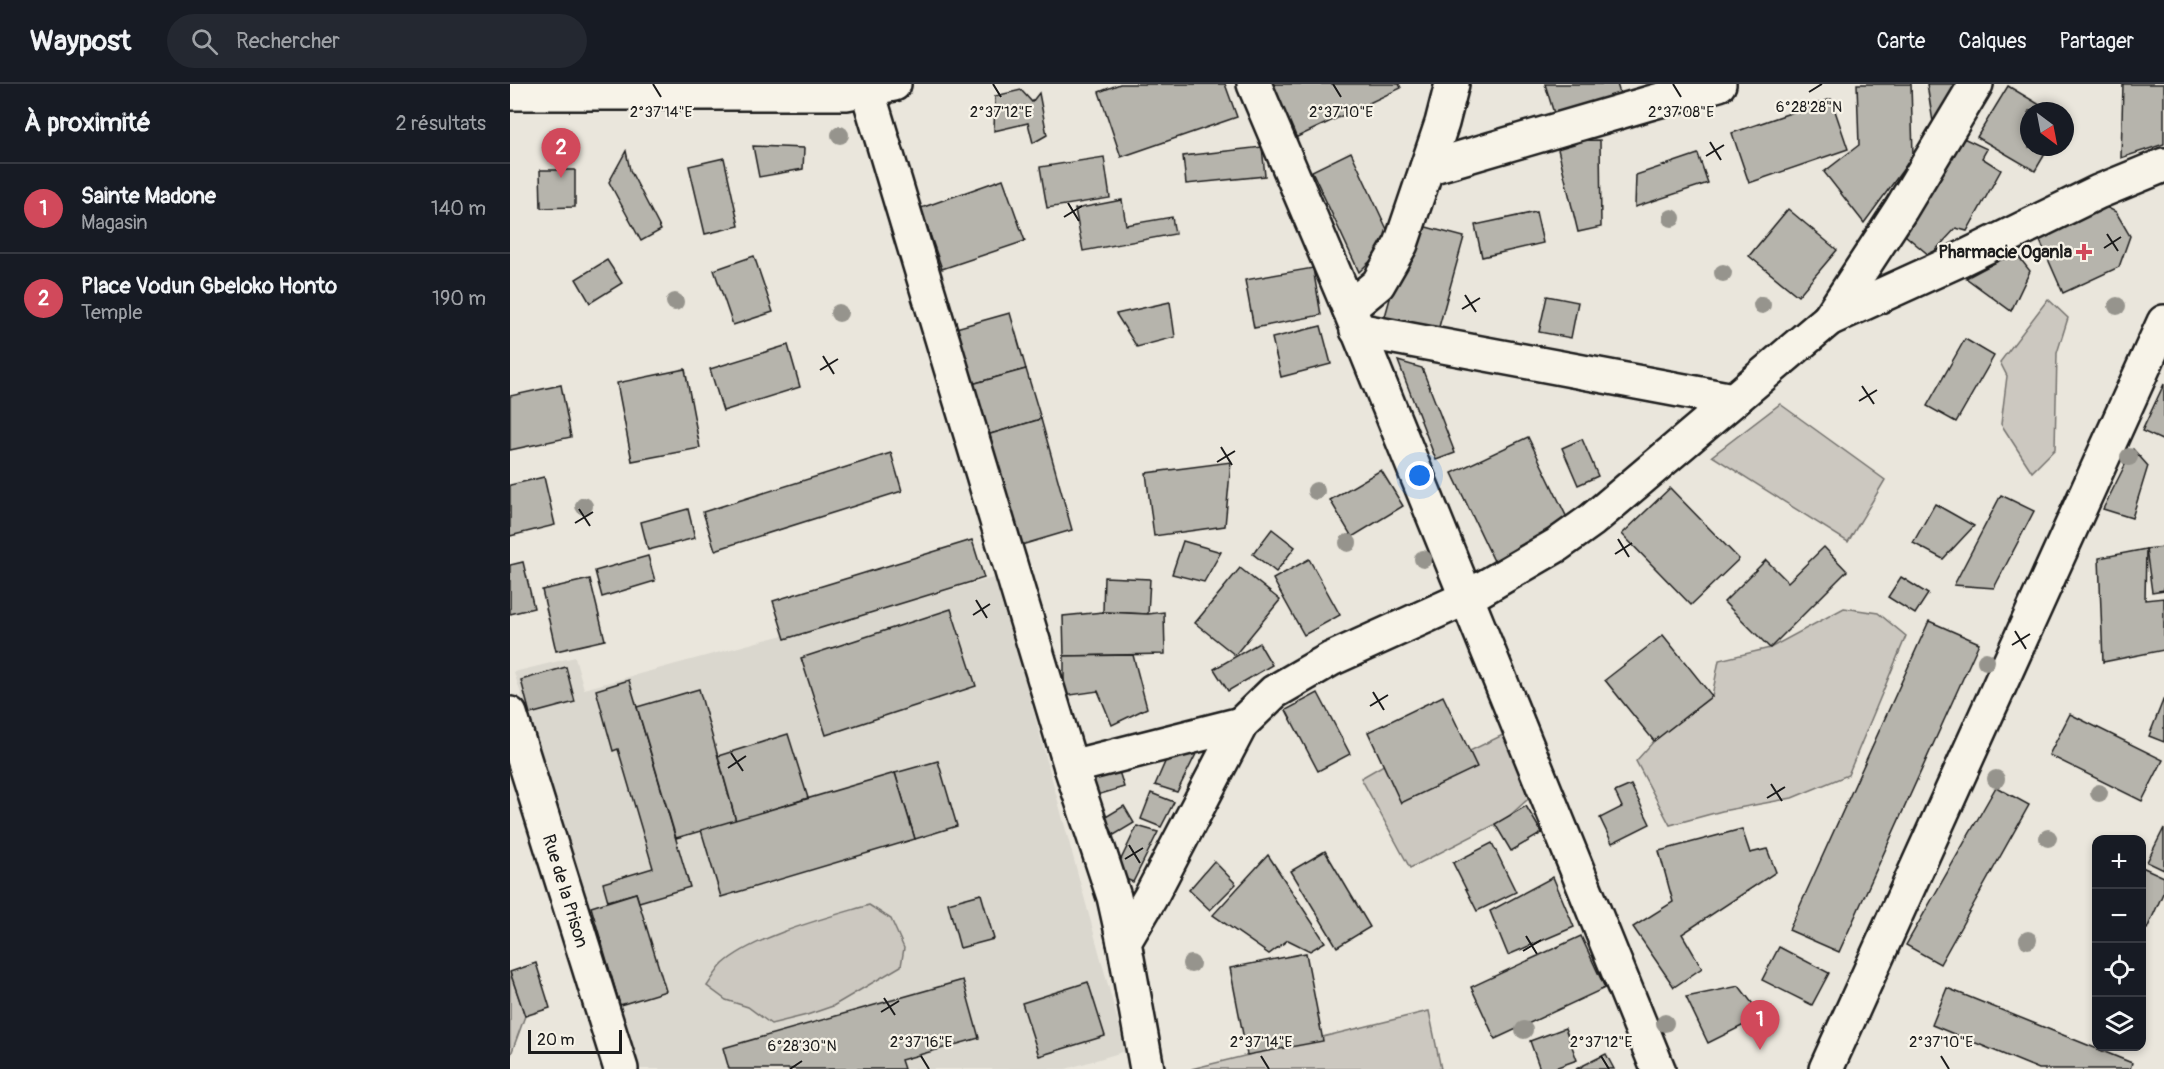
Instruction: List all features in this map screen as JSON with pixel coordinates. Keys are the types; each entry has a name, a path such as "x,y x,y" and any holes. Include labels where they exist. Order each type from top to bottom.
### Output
{"street":[{"path":"1254,84 1353,319 1658,1069"},
{"path":"1353,319 1378,284 1401,244 1442,123 1452,84"},
{"path":"1427,168 1719,84"},
{"path":"1829,319 1901,209 1976,84"},
{"path":"510,93 846,93 881,87 1071,766 1114,897 1124,942 1141,1067"},
{"path":"1124,942 1150,898 1240,724 1274,692 1331,659 1466,598 1557,545 1592,520 1829,319 1961,259 2098,192 2164,165"},
{"path":"1353,319 1733,400"},
{"path":"1827,1069 2164,322"},
{"name":"Rue de la Prison","path":"510,714 621,1069"},
{"path":"1071,766 1240,724"}],"shaded area":[{"path":"2048,299 2068,318 2057,353 2055,449 2032,472 2001,424 2007,376 2000,362"},
{"path":"1780,404 1885,480 1848,542 1712,456"},
{"path":"997,577 1126,1051 1066,1069 640,1069 514,672 575,657 584,689"},
{"path":"1844,608 1878,613 1906,636 1848,775 1792,798 1722,811 1670,825 1636,761 1654,741 1712,696 1719,660 1770,648"},
{"path":"1511,731 1537,791 1506,819 1410,868 1361,778 1387,763 1443,764"},
{"path":"869,905 891,919 904,948 901,966 833,1006 771,1024 748,1007 726,1000 707,986 723,964 753,945 793,928"},
{"path":"510,972 525,1016 510,1057"},
{"path":"1429,1011 1441,1069 1191,1069"}],"building":[{"path":"1120,84 1225,84 1237,117 1121,157 1099,92"},
{"path":"1267,84 1399,84 1401,88 1293,139"},
{"path":"1545,84 1617,84 1622,100 1556,120"},
{"path":"1857,84 1911,84 1913,156 1864,223 1824,172 1859,145"},
{"path":"1927,84 1957,84 1933,122"},
{"path":"2123,84 2164,84 2164,144 2121,158"},
{"path":"2008,86 2035,102 2020,102 2020,156 2044,156 2035,171 1977,137"},
{"path":"1021,90 1032,102 1039,93 1047,135 1033,143 1028,123 994,131 995,96"},
{"path":"1831,99 1848,149 1749,183 1732,133"},
{"path":"1959,136 1987,149 1982,158 2001,170 1967,231 1956,228 1930,256 1905,235"},
{"path":"1600,140 1601,227 1578,232 1556,141"},
{"path":"753,146 804,148 803,169 759,177"},
{"path":"1262,147 1265,176 1186,184 1183,156"},
{"path":"626,151 630,170 661,230 641,241 609,182"},
{"path":"1351,152 1392,240 1359,272 1312,171"},
{"path":"1698,154 1708,183 1635,207 1636,175"},
{"path":"1104,157 1110,198 1047,208 1040,167"},
{"path":"724,158 739,226 705,234 689,166"},
{"path":"540,170 575,170 575,207 541,208"},
{"path":"1003,179 1025,241 942,269 921,208"},
{"path":"1122,200 1126,225 1172,217 1175,234 1083,251 1075,209"},
{"name":"Pharmacie Oganla","path":"2098,203 2116,212 2130,236 2119,267 2063,293 2037,234"},
{"path":"1788,209 1837,250 1798,296 1749,256"},
{"path":"1536,212 1543,243 1482,257 1475,225"},
{"path":"1411,223 1464,237 1437,334 1384,320"},
{"path":"2015,252 2030,271 2011,311 1966,278"},
{"path":"754,256 773,312 733,325 714,270"},
{"path":"607,260 622,283 590,303 576,279"},
{"path":"1313,268 1321,315 1254,328 1245,280"},
{"path":"1547,296 1578,302 1571,338 1539,332"},
{"path":"1170,302 1175,337 1137,347 1116,314"},
{"path":"1010,313 1026,369 972,384 956,328"},
{"path":"1321,326 1331,364 1281,377 1272,338"},
{"path":"1965,339 1994,356 1956,422 1927,406"},
{"path":"788,345 800,387 723,411 710,369"},
{"path":"1398,361 1422,368 1455,453 1436,460"},
{"path":"685,369 700,448 632,461 617,383"},
{"path":"1026,369 1041,419 987,435 972,384"},
{"path":"2164,384 2164,441 2142,431"},
{"path":"561,385 571,437 510,450 510,396"},
{"path":"1041,419 1072,530 1018,546 987,435"},
{"path":"1528,437 1570,524 1494,561 1452,473"},
{"path":"1582,439 1598,476 1578,485 1562,448"},
{"path":"2133,449 2148,466 2132,518 2103,509"},
{"path":"891,453 902,491 715,550 703,512"},
{"path":"1231,462 1225,526 1154,536 1146,473"},
{"path":"1381,470 1403,506 1352,537 1330,500"},
{"path":"544,477 555,525 510,536 510,485"},
{"path":"1670,488 1739,559 1691,605 1622,534"},
{"path":"2001,495 2034,511 1994,588 1954,585"},
{"path":"1935,504 1974,526 1943,559 1913,543"},
{"path":"688,509 695,538 648,550 641,522"},
{"path":"1272,529 1295,547 1276,572 1253,554"},
{"path":"972,540 984,578 785,639 773,601"},
{"path":"1183,541 1221,552 1204,582 1172,574"},
{"path":"1824,547 1847,571 1770,648 1724,602 1766,560 1788,582"},
{"path":"2164,547 2164,590 2152,592 2146,549"},
{"path":"2146,549 2145,600 2164,598 2164,650 2103,662 2099,558"},
{"path":"648,556 655,581 602,597 595,571"},
{"path":"1309,559 1340,615 1304,635 1273,579"},
{"path":"523,562 534,608 510,614 510,565"},
{"path":"1240,568 1280,600 1235,655 1195,623"},
{"path":"1104,577 1150,579 1148,614 1103,612"},
{"path":"1901,577 1928,594 1915,614 1888,597"},
{"path":"590,579 605,640 556,651 542,590"},
{"path":"951,609 976,686 826,735 801,658"},
{"path":"1103,612 1148,614 1164,612 1165,654 1064,656 1063,616"},
{"path":"1929,621 1979,643 1839,952 1789,930"},
{"path":"1663,635 1712,696 1654,741 1605,680"},
{"path":"1259,643 1272,665 1228,691 1214,669"},
{"path":"1133,655 1147,708 1112,725 1098,691 1064,696 1064,656"},
{"path":"566,667 575,702 530,714 521,680"},
{"path":"629,680 690,887 639,902 636,893 608,901 603,883 653,868 618,749 613,751 596,690"},
{"path":"699,689 736,821 676,838 637,707"},
{"path":"1318,693 1350,754 1318,771 1286,710"},
{"path":"1443,696 1477,767 1401,803 1368,732"},
{"path":"2164,698 2164,742 2149,736"},
{"path":"2070,714 2163,760 2142,801 2049,755"},
{"path":"788,734 808,798 736,821 718,756"},
{"path":"1192,744 1197,752 1177,792 1155,785 1169,753"},
{"path":"938,761 957,826 915,839 895,773"},
{"path":"1117,765 1124,787 1087,798 1080,776"},
{"path":"895,773 915,839 721,897 701,830"},
{"path":"1631,785 1650,824 1612,843 1600,818 1622,807 1615,792"},
{"path":"1996,787 2029,805 1940,964 1906,945"},
{"path":"1151,793 1174,802 1161,827 1141,819"},
{"path":"1124,806 1134,823 1114,835 1104,818"},
{"path":"1526,806 1542,833 1511,851 1495,824"},
{"path":"1137,826 1158,832 1133,882 1114,874"},
{"path":"2164,828 2164,870 2147,862"},
{"path":"1742,829 1750,853 1767,849 1776,872 1682,934 1702,968 1674,987 1633,927 1673,902 1659,851"},
{"path":"1492,843 1516,892 1477,911 1453,863"},
{"path":"1325,851 1370,927 1337,947 1291,871"},
{"path":"1268,855 1325,942 1310,951 1288,940 1269,954 1213,915"},
{"path":"1214,861 1236,884 1210,910 1189,890"},
{"path":"2146,869 2164,877 2164,891 2147,929"},
{"path":"1553,877 1574,927 1508,955 1490,911"},
{"path":"636,893 666,991 620,1005 591,907"},
{"path":"981,894 994,939 960,948 948,903"},
{"path":"1581,936 1605,988 1495,1039 1471,987"},
{"path":"1779,947 1829,973 1812,1005 1762,980"},
{"path":"1306,953 1323,1041 1247,1055 1230,968"},
{"path":"536,963 550,1008 525,1016 510,972"},
{"path":"963,980 979,1038 901,1060 904,1069 729,1069 723,1048"},
{"path":"1088,982 1105,1036 1039,1056 1022,1003"},
{"path":"1739,986 1762,1016 1708,1043 1686,997"},
{"path":"1947,988 2092,1047 2092,1051 2102,1051 2132,1063 2130,1069 2039,1069 1932,1025"},
{"path":"1565,1028 1577,1060 1552,1069 1540,1069 1530,1041"},
{"path":"1606,1054 1614,1069 1576,1069"}],"place":[{"name":"Place Vodun Gbeloko Honto","path":"561,178"},
{"name":"Pharmacie Oganla","path":"2084,252"},
{"name":"Sainte Madone","path":"1760,1050"}]}
